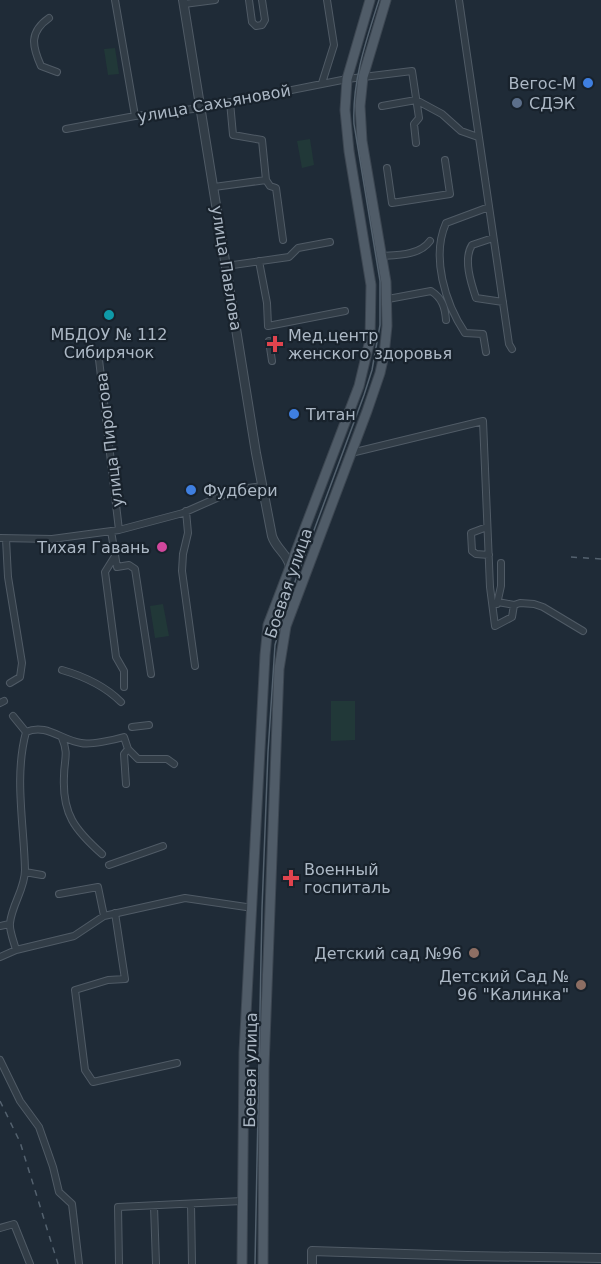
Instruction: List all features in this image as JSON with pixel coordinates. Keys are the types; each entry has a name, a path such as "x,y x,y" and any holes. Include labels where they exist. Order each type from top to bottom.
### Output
{"main road":[{"name":"Боевая улица","path":"242,1264 244,1052 268,625 359,386 370,340 371,285 349,151 345,110 347,79 370,0"},
{"name":"Боевая улица","path":"263,1264 264,1068 278,693 282,646 286,626 380,373 387,326 388,298 362,141 360,106 363,77 386,0"},
{"path":"253,908 269,909"}],"street":[{"path":"116,0 135,116"},
{"path":"183,2 214,0"},
{"path":"249,0 252,22 256,26 262,25 265,20 262,0"},
{"path":"322,83 334,45 327,0"},
{"path":"459,0 477,137 509,344 512,348"},
{"name":"улица Павлова","path":"183,2 262,486 272,536 278,548 288,558 290,567"},
{"path":"49,18 38,26 33,37 36,56 41,66 57,72"},
{"name":"улица Сахьяновой","path":"66,129 135,116 201,108 322,83 412,71 416,100"},
{"path":"382,106 416,100 442,114 461,131 477,137"},
{"path":"416,100 419,118 414,124 416,143"},
{"path":"230,102 233,135 261,140 266,180 270,186 276,188 283,240"},
{"path":"387,168 392,203 450,194 445,160"},
{"path":"213,187 266,180"},
{"path":"486,352 483,334 465,333 458,322 441,275 440,252 442,231 446,223 489,207"},
{"path":"493,238 472,245 467,252 471,284 476,298 503,302"},
{"path":"382,256 404,254 425,248 430,241"},
{"path":"226,267 289,257 298,248 330,242"},
{"path":"259,261 267,303 268,326 345,311"},
{"path":"388,298 430,291 445,308 446,320"},
{"path":"269,341 272,362"},
{"name":"улица Пирогова","path":"98,351 119,530"},
{"path":"350,453 483,421 487,527 495,626 512,617 514,605"},
{"path":"10,683 20,677 22,663 3,538 52,539 119,530 186,511 236,490 262,486"},
{"path":"186,511 188,532 182,571 195,666"},
{"path":"487,527 471,533 472,551 476,554 489,555"},
{"path":"111,531 117,567 129,565 135,569 151,674"},
{"path":"272,536 280,548 285,550 291,551 298,545"},
{"path":"115,556 105,572 116,657 124,671 124,687"},
{"path":"493,609 498,602 501,586 501,563"},
{"path":"498,602 514,605 534,604 543,607 583,631"},
{"path":"62,670 94,683 121,702"},
{"path":"13,716 26,732"},
{"path":"132,727 149,725"},
{"path":"16,950 9,924 22,890 25,872 20,800 21,751 26,732 32,729 47,729 62,738 81,744 124,737 128,749 138,759 167,759 174,764"},
{"path":"62,738 68,750 63,776 68,817 81,836 102,854"},
{"path":"126,784 124,754 128,749"},
{"path":"109,865 163,846"},
{"path":"25,872 42,875"},
{"path":"58,894 98,888 104,916"},
{"path":"0,957 16,950 74,936 104,916 184,898 253,908"},
{"path":"116,913 125,978 108,980 75,990 85,1070 93,1082 177,1063"},
{"path":"0,926 9,924"},
{"path":"0,1060 20,1101 39,1128 59,1192 72,1204 79,1264"},
{"path":"119,1264 118,1207 242,1201"},
{"path":"191,1204 192,1264"},
{"path":"154,1206 156,1264"},
{"path":"0,1228 15,1224 30,1264"},
{"path":"312,1264 312,1251 601,1258"}],"green space":[{"path":"115,48 119,74 108,75 104,49"},
{"path":"310,139 314,165 302,168 297,141"},
{"path":"163,604 169,636 155,638 150,606"},
{"path":"331,701 355,701 355,740 331,741"}],"tram line":[{"path":"255,1264 262,909 275,645 286,606 364,395 372,370 380,325 380,281 354,124 358,77 379,0"}],"railway":[{"path":"571,557 601,559"},
{"path":"0,1101 20,1142 58,1264"}],"place":[{"name":"Вегос-М","path":"588,83"},
{"name":"СДЭК","path":"517,103"},
{"name":"МБДОУ № 112 Сибирячок","path":"109,315"},
{"name":"Мед.центр женского здоровья","path":"275,344"},
{"name":"Титан","path":"294,414"},
{"name":"Фудбери","path":"191,490"},
{"name":"Тихая Гавань","path":"162,547"},
{"name":"Военный госпиталь","path":"291,878"},
{"name":"Детский сад №96","path":"474,953"},
{"name":"Детский Сад № 96 \"Калинка\"","path":"581,985"}]}
